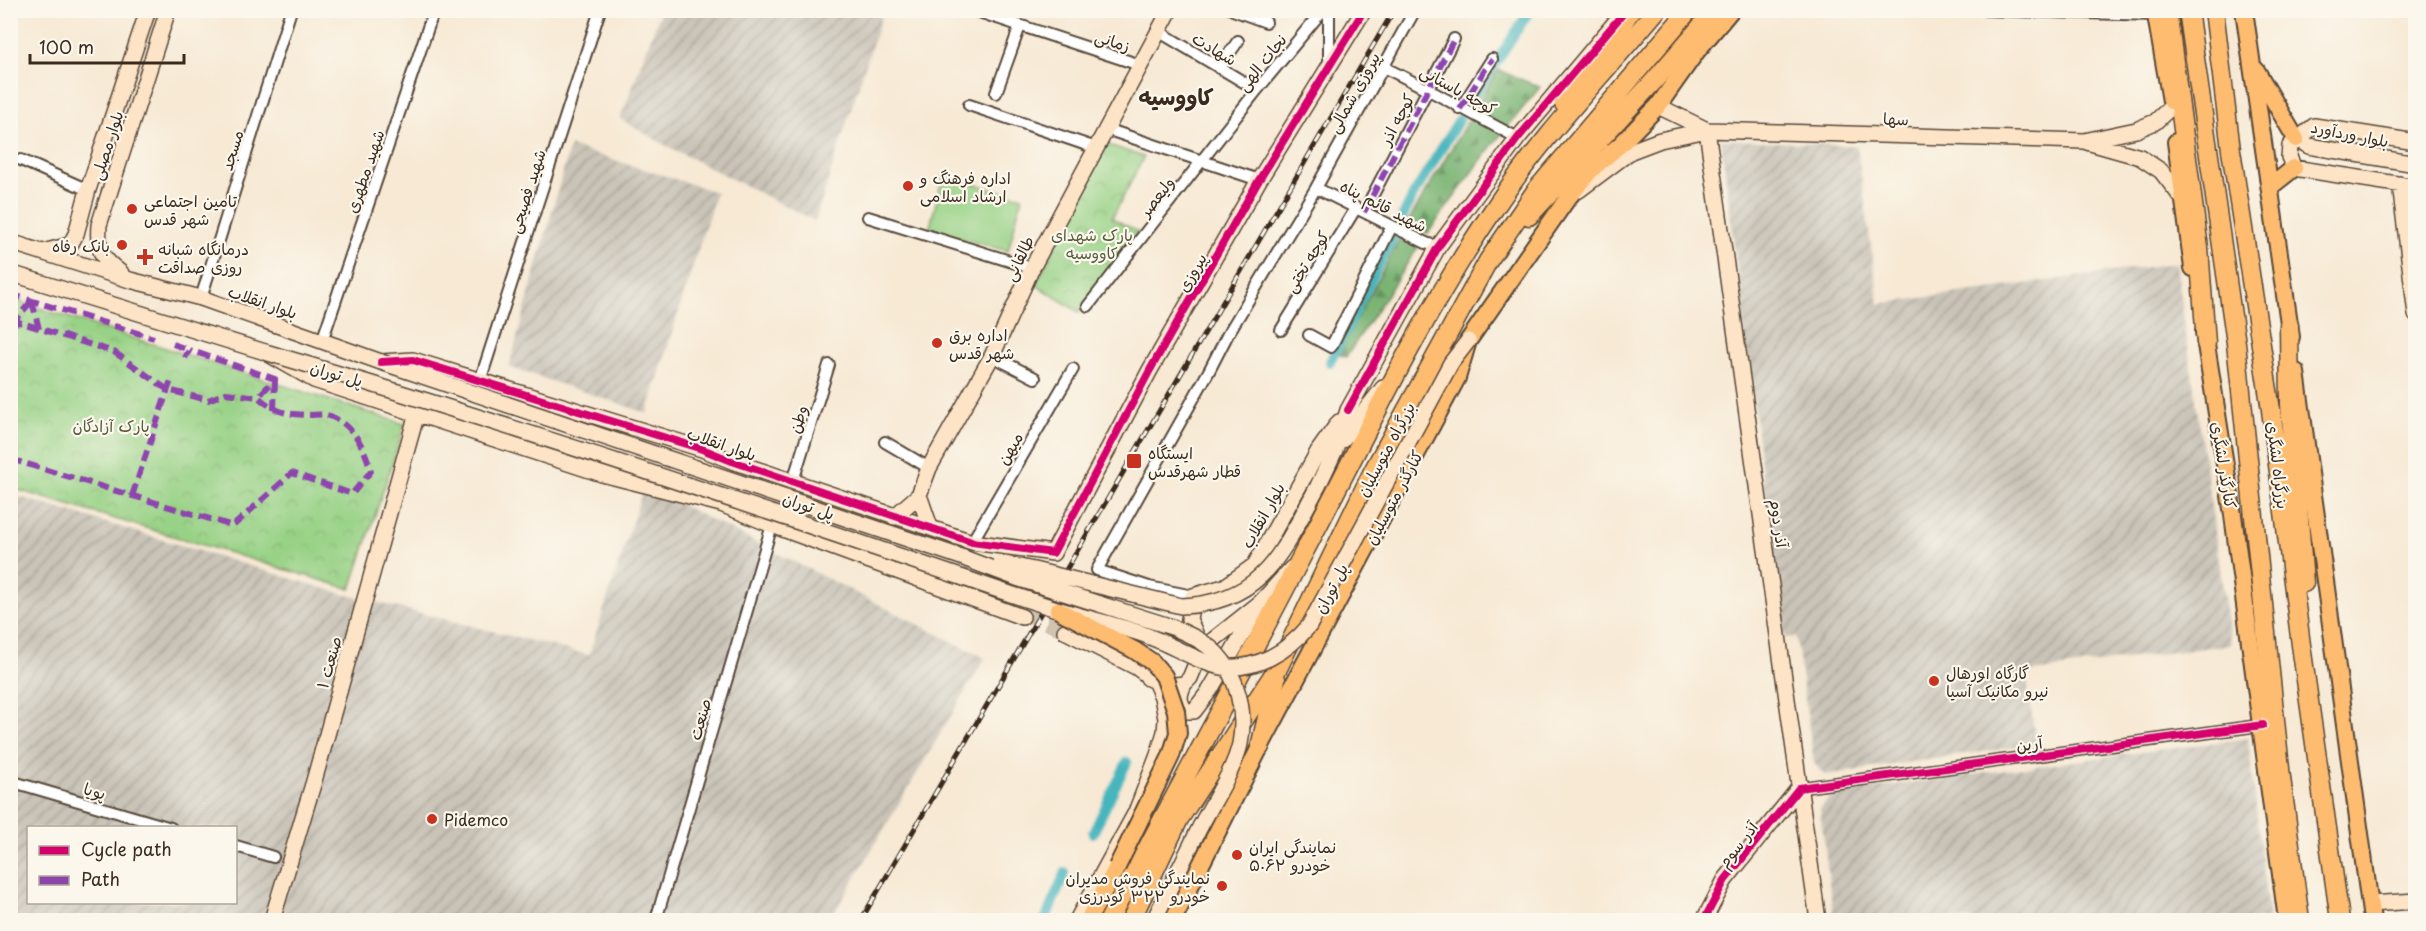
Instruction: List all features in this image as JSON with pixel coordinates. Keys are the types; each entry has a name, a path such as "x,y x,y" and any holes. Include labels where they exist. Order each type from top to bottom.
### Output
{"highway":[{"path":"1554,130 1566,97 1605,50 1631,10"},
{"name":"بزرگراه متوسلیان","path":"1109,921 1302,557 1399,367 1449,277 1496,206 1554,130 1657,10"},
{"name":"بزرگراه متوسلیان","path":"1131,921 1179,819 1279,666 1373,471 1488,261 1536,189 1689,10"},
{"path":"1488,261 1653,82 1715,10"},
{"name":"بزرگراه لشگری","path":"2188,10 2236,343 2281,778 2300,921"},
{"name":"بزرگراه لشگری","path":"2214,10 2231,150 2271,410 2340,921"},
{"path":"2160,12 2199,248 2206,344"},
{"path":"2289,325 2290,405 2305,603 2301,645"},
{"path":"1260,747 1279,666"}],"main road":[{"name":"بلوار مصلی","path":"43,252 70,245 76,234 88,190 148,10"},
{"name":"بلوار مصلی","path":"130,280 106,262 98,241 99,225 168,10"},
{"name":"طالقانی","path":"894,517 919,495 929,468 992,356 1032,268 1170,10"},
{"name":"پیروزی","path":"1053,552 1150,370 1259,180 1364,10"},
{"path":"961,557 1034,570 1181,606 1201,605 1249,587 1278,558 1318,486 1335,450 1348,410 1438,247 1518,138 1626,10"},
{"path":"1658,106 1696,52 1731,10"},
{"path":"2244,10 2371,912 2415,901"},
{"name":"کنارگذر لشگری","path":"2160,12 2182,198 2233,515 2287,921"},
{"path":"2250,60 2296,140 2290,146 2289,157 2294,168"},
{"path":"1592,169 1653,82"},
{"name":"سها","path":"1658,106 1707,130"},
{"name":"کنارگذر متوسلیان","path":"1173,921 1260,747 1456,378 1468,341 1567,200 1592,169 1621,144 1658,106"},
{"path":"2084,141 2136,130 2155,122 2172,106"},
{"name":"بلوار وردآورد","path":"2415,142 2314,126 2296,140 2309,146 2415,164"},
{"name":"سها","path":"1567,200 1631,151 1660,140 1707,130 2084,141"},
{"name":"آذر دوم","path":"1707,130 1818,921"},
{"path":"2084,141 2140,157 2161,171 2182,198"},
{"path":"2270,187 2294,168 2408,186 2415,315"},
{"name":"بلوار انقلاب","path":"10,242 130,280 201,298 381,362 413,360 702,449 972,542 1053,552"},
{"path":"10,273 265,352 314,381 602,474 722,504 772,525 901,567 1023,615"},
{"name":"پل توران","path":"265,352 432,402 766,510 1058,610 1142,634 1218,666 1239,668 1275,656 1298,639 1310,626 1451,363 1468,341"},
{"name":"پل توران","path":"381,362 961,557 1017,578 1172,627 1197,639 1215,652 1231,675 1239,696 1242,711 1240,745 1154,921"},
{"path":"1335,450 1399,367"},
{"name":"بلوار انقلاب","path":"1193,596 1224,587 1255,565 1319,450 1348,410"},
{"name":"صنعت ۱","path":"272,921 317,770 417,413"},
{"path":"722,504 732,461"},
{"path":"919,495 930,527"},
{"path":"901,567 910,521"},
{"path":"1260,602 1210,690 1194,711 1186,711 1181,705 1179,695 1190,678 1202,649 1260,602 1302,557"},
{"path":"1193,596 1189,619 1202,649"},
{"name":"پل توران","path":"1058,610 1152,662 1164,676 1176,711 1178,733 1171,756 1088,921"},
{"path":"1064,634 1155,681 1176,685 1184,684"},
{"path":"1077,921 1136,812 1158,755 1165,732 1166,719 1162,697 1155,681"},
{"name":"آذر سوم","path":"1704,921 1725,880 1799,788"}],"street":[{"name":"مسجد","path":"201,298 291,10"},
{"name":"شهید مطهری","path":"322,341 434,10"},
{"name":"شهید فصیحی","path":"480,381 600,10"},
{"name":"زمانی","path":"973,10 1140,65"},
{"path":"1233,10 1266,22"},
{"name":"نجات الهی","path":"1202,162 1257,90 1323,10"},
{"path":"1329,10 1329,64"},
{"name":"پیروزی شمالی","path":"1202,649 1085,594 1228,334 1317,188 1415,10"},
{"path":"1985,10 2160,12"},
{"path":"996,93 1020,26"},
{"name":"شهادت","path":"1158,31 1257,90"},
{"name":"کوچه اذر","path":"1360,210 1454,39"},
{"path":"1219,68 1238,41"},
{"path":"1460,109 1492,60"},
{"name":"کوچه باستانی","path":"1384,68 1429,88 1460,109 1518,138"},
{"path":"969,105 1096,148"},
{"path":"1106,129 1259,180"},
{"path":"21,160 88,190"},
{"name":"ولیعصر","path":"1089,306 1202,162"},
{"name":"شهید قائم پناه","path":"1317,188 1438,247"},
{"name":"کوچه تختی","path":"1281,330 1360,210"},
{"path":"868,218 1032,268"},
{"path":"1309,335 1331,347 1392,226"},
{"path":"992,356 1035,378"},
{"name":"وطن","path":"793,481 829,365"},
{"name":"میهن","path":"972,542 1072,369"},
{"path":"885,442 929,468"},
{"name":"صنعت","path":"656,921 772,525"},
{"path":"1097,570 1149,586 1193,596"},
{"name":"آرین","path":"1799,788 2262,725"},
{"name":"پویا","path":"10,781 164,826"},
{"path":"237,846 273,857"}],"shaded area":[{"path":"661,11 883,11 815,221 663,144 620,119"},
{"path":"1721,139 1857,146 1879,304 2176,263 2231,644 2026,673 2036,744 1824,775 1814,763 1796,637 1785,638"},
{"path":"570,146 716,192 647,413 509,367"},
{"path":"644,486 985,658 830,920 11,920 10,494 343,594 589,655"},
{"path":"2248,738 2269,920 1834,920 1820,809 1834,793"}],"green space":[{"path":"1498,70 1540,87 1490,148 1428,233 1406,225"},
{"name":"پارک شهدای کاووسیه","path":"1106,144 1144,157 1112,218 1138,232 1079,312 1036,285"},
{"path":"943,176 1022,197 1008,251 929,230"},
{"path":"1400,238 1418,247 1346,357 1338,354"},
{"name":"پارک آزادگان","path":"11,299 405,424 351,589 11,488"}],"waterway":[{"path":"1475,95 1530,10"},
{"path":"1417,189 1460,118"},
{"path":"1400,222 1415,192"},
{"path":"1379,264 1396,232"},
{"path":"1360,301 1377,267"},
{"path":"1330,362 1358,306"},
{"path":"1093,833 1127,762"},
{"path":"1045,920 1065,873"}],"tunnel":[{"path":"1025,613 1065,631"}],"railway":[{"path":"861,920 1394,10"}],"marked path":[{"path":"1364,212 1454,39"},
{"path":"1460,109 1492,59"},
{"path":"10,294 154,338"},
{"path":"32,301 39,329"},
{"path":"11,324 32,301"},
{"path":"10,324 19,322 114,352 168,390 208,400 226,393 258,397"},
{"path":"173,344 189,350 185,358"},
{"path":"10,459 233,526 292,473 352,494 371,471 361,445 344,424 327,415 282,412 258,397 275,379 189,350"},
{"path":"132,496 172,377"},
{"path":"274,410 275,379"}],"cycle path":[{"path":"381,362 413,360 702,449 972,542 1053,553 1150,370 1259,180 1364,10"},
{"path":"1348,410 1438,247 1518,138 1626,10"},
{"path":"1704,920 1725,880 1799,788 2263,725"}],"place":[{"name":"اداره فرهنگ و ارشاد اسلامی","path":"908,186"},
{"name":"تامین اجتماعی شهر قدس","path":"132,209"},
{"name":"بانک رفاه","path":"122,245"},
{"name":"درمانگاه شبانه روزی صداقت","path":"145,257"},
{"name":"اداره برق شهر قدس","path":"937,343"},
{"name":"ایستگاه قطار شهرقدس","path":"1134,461"},
{"name":"گارگاه اورهال نیرو مکانیک آسیا","path":"1934,681"},
{"name":"Pidemco","path":"432,819"},
{"name":"نمایندگی ایران خودرو ۵۰۶۲","path":"1237,855"},
{"name":"نمایندگی فروش مدیران خودرو ۳۲۲ گودرزی","path":"1222,886"}],"district":[{"name":"کاووسیه","path":"1176,95"}]}
